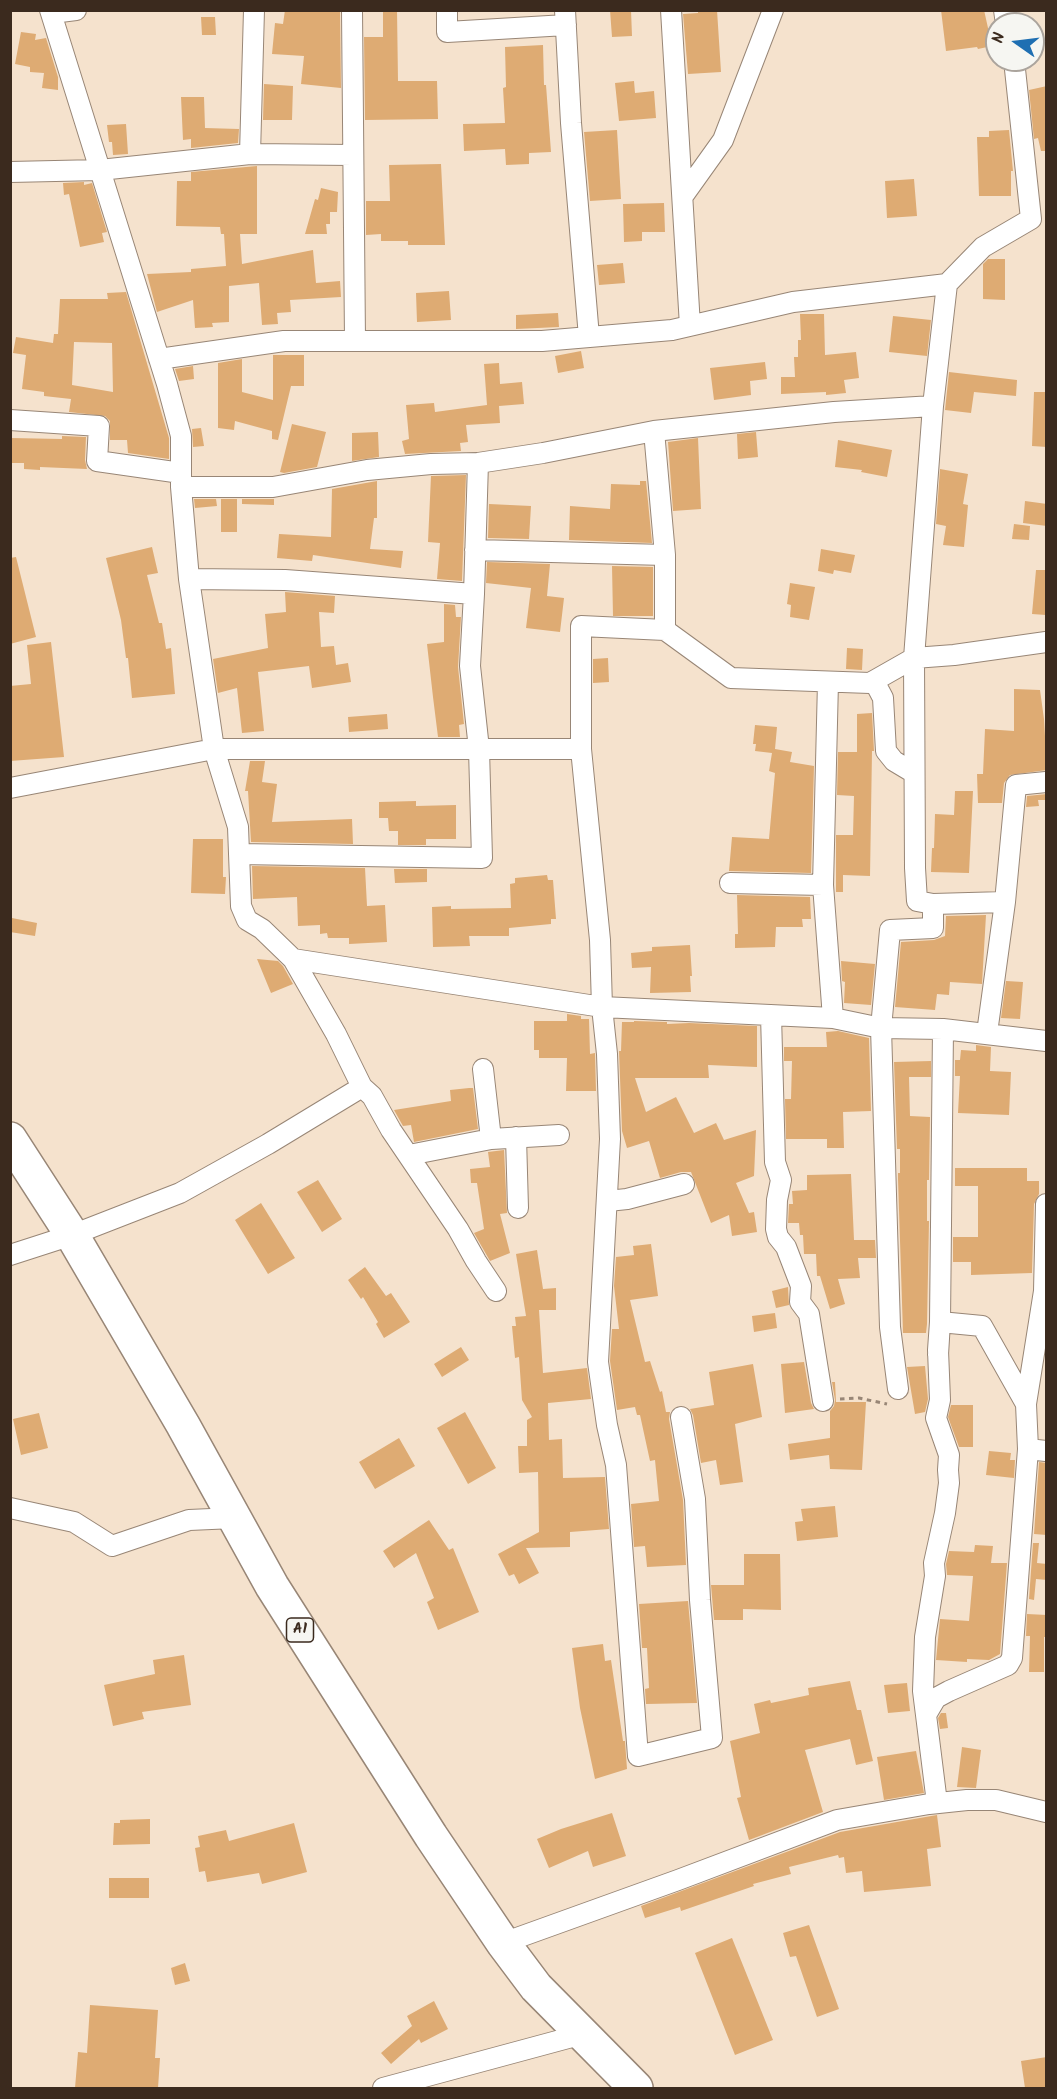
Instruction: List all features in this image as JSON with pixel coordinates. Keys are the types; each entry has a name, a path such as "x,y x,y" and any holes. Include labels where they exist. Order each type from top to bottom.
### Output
{"highway":[{"name":"A1","path":"10,1139 72,1235 272,1586 431,1836 536,1987 636,2088"}],"street":[{"path":"76,10 51,12 168,384 181,436 181,480 189,579 214,749 238,827 241,906 248,920 262,929 293,959 336,1034 362,1087 372,1096 391,1130 496,1291"},
{"path":"250,154 254,10"},
{"path":"352,10 355,340"},
{"path":"447,10 447,32 565,18 588,337"},
{"path":"670,10 690,326"},
{"path":"682,196 723,140 773,10"},
{"path":"1005,902 933,904 917,901 914,658 933,406 947,284 983,247 1031,219 1015,72"},
{"path":"10,172 100,170 250,154 353,155"},
{"path":"159,360 284,341 542,341 672,330 793,302 947,284"},
{"path":"10,420 99,426 97,461 181,480 273,487 367,470 431,464 478,463 654,431 834,412 933,406"},
{"path":"654,431 665,555 665,630"},
{"path":"239,854 482,858 479,749 470,666 478,463"},
{"path":"475,550 665,555"},
{"path":"189,579 285,580 474,594"},
{"path":"681,1417 695,1499 700,1600 712,1738 638,1756 615,1465 598,1362 610,1139 600,940 581,749 580,626 665,630 731,678 828,682 870,683 914,658 954,656 1047,642"},
{"path":"874,681 883,698 886,751 894,761 915,773"},
{"path":"828,682 824,885 833,1018"},
{"path":"10,788 214,749 581,749"},
{"path":"987,1033 1005,902 1016,785 1047,782"},
{"path":"730,883 824,885"},
{"path":"898,1389 890,1327 881,1028 890,930 933,928 933,904"},
{"path":"293,959 602,1007 833,1018 881,1028 943,1029 1047,1041"},
{"path":"771,1015 775,1162 781,1180 777,1200 776,1229 778,1237 786,1247 801,1286 800,1302 809,1314 818,1384 823,1401"},
{"path":"937,1803 923,1691 925,1637 935,1576 934,1563 949,1483 949,1455 936,1418 940,1400 938,1355 943,1029"},
{"path":"483,1069 491,1139"},
{"path":"10,1255 72,1235 180,1193 268,1144 362,1087"},
{"path":"409,1155 491,1139 559,1135"},
{"path":"516,1137 518,1208"},
{"path":"608,1201 627,1199 684,1184"},
{"path":"1026,1404 1044,1291 1047,1204"},
{"path":"926,1715 936,1698 1008,1665 1012,1658 1037,1450 1026,1404 982,1326 940,1322"},
{"path":"10,1508 74,1522 112,1546 189,1520 234,1518"},
{"path":"503,1942 678,1880 837,1820 937,1803 996,1800 1047,1812"},
{"path":"383,2088 583,2034"}],"path":[{"path":"823,1401 859,1398 888,1404 898,1389"}],"building":[{"path":"285,10 340,10 341,88 301,84 304,56 272,54 275,23 283,24"},
{"path":"383,10 397,10 398,81 437,81 438,119 365,120 364,37 383,37"},
{"path":"610,10 631,10 632,36 612,37"},
{"path":"698,10 717,10 721,72 688,74 683,14 698,13"},
{"path":"941,10 984,10 985,48 946,51"},
{"path":"201,17 215,17 216,35 202,35"},
{"path":"21,32 36,34 35,40 46,38 58,77 58,90 42,88 44,73 30,72 30,67 15,64"},
{"path":"543,45 544,85 546,85 551,152 529,153 529,164 506,165 505,149 464,151 463,124 505,123 503,88 506,87 505,47"},
{"path":"634,81 635,93 654,91 656,118 619,121 615,83"},
{"path":"264,84 293,86 292,120 263,120"},
{"path":"1047,86 1047,151 1041,151 1038,138 1034,139 1029,90"},
{"path":"181,97 204,97 205,128 239,129 238,143 191,148 191,139 183,140"},
{"path":"126,124 128,154 113,155 107,125"},
{"path":"617,130 621,199 590,201 584,132"},
{"path":"1009,130 1013,171 1011,171 1011,196 979,196 977,137 989,137 989,131"},
{"path":"441,164 445,245 408,245 408,241 381,241 381,234 366,235 366,201 390,201 389,165"},
{"path":"257,166 257,234 240,234 242,264 313,250 316,283 340,281 341,297 290,300 291,312 277,313 278,324 262,325 259,283 229,286 229,322 212,323 213,327 195,328 193,300 157,312 147,274 191,272 191,269 226,266 224,234 221,234 220,227 176,226 177,181 191,181 191,172"},
{"path":"914,179 917,216 887,218 885,181"},
{"path":"84,182 84,185 92,183 107,232 102,233 104,242 80,247 69,194 64,195 63,183"},
{"path":"321,188 338,192 337,212 330,212 330,224 326,224 327,234 305,234 315,199 318,200"},
{"path":"664,203 665,232 642,232 642,241 624,242 623,204"},
{"path":"988,259 1005,259 1005,300 983,299 983,264"},
{"path":"623,263 625,283 599,285 597,265"},
{"path":"449,291 451,320 417,322 416,293"},
{"path":"126,292 169,438 169,459 128,453 127,440 110,440 110,421 105,416 69,412 71,399 44,396 44,392 22,389 26,355 13,353 16,337 53,343 54,334 58,334 60,299 108,299 107,293","holes":["74,342 112,343 113,392 72,385"]},
{"path":"558,313 559,327 516,329 516,315"},
{"path":"800,314 824,314 825,355 856,352 859,378 844,380 846,393 781,394 781,377 795,377 794,357 798,357 798,340 801,340"},
{"path":"893,316 931,320 927,356 889,352"},
{"path":"581,351 584,368 558,373 555,356"},
{"path":"273,355 304,355 304,386 291,386 278,440 272,439 272,431 235,421 234,430 218,428 218,363 242,359 242,392 273,400"},
{"path":"765,362 767,379 750,381 751,395 714,400 710,368"},
{"path":"499,363 500,384 522,382 524,404 499,406 500,423 466,425 468,442 460,443 461,451 405,454 402,441 409,439 406,405 434,403 435,412 487,405 484,364"},
{"path":"193,366 194,379 179,381 175,369"},
{"path":"949,372 1017,380 1016,396 974,392 971,413 945,410"},
{"path":"1034,392 1047,392 1047,447 1032,446"},
{"path":"292,424 326,432 317,467 280,472"},
{"path":"201,428 204,446 193,447 192,429"},
{"path":"378,432 379,457 352,461 352,433"},
{"path":"756,432 758,457 738,459 737,434"},
{"path":"62,436 86,437 87,469 40,467 40,470 24,469 24,463 10,463 10,438 62,439"},
{"path":"698,438 701,509 673,511 668,442"},
{"path":"838,440 892,450 887,477 861,472 862,470 835,467"},
{"path":"940,469 968,474 963,504 968,505 964,547 943,545 946,526 936,524"},
{"path":"466,475 462,581 437,579 440,543 428,542 431,476"},
{"path":"377,481 377,518 374,518 370,549 403,551 401,568 313,555 312,561 277,558 279,534 331,537 332,489"},
{"path":"640,481 646,481 652,543 569,540 570,506 610,509 611,484 640,485"},
{"path":"194,499 216,499 217,506 195,508"},
{"path":"221,499 237,499 237,532 221,532"},
{"path":"242,499 274,499 274,505 242,504"},
{"path":"1025,501 1047,504 1047,526 1023,523"},
{"path":"489,504 531,506 529,539 488,538"},
{"path":"1014,524 1030,526 1029,540 1012,539"},
{"path":"152,547 158,573 147,575 159,623 162,623 166,649 171,648 175,694 132,698 121,620 106,558"},
{"path":"821,549 855,555 851,573 834,570 833,574 818,571"},
{"path":"16,557 36,637 10,644 10,558"},
{"path":"487,562 550,564 547,596 564,598 560,632 526,628 531,588 486,583"},
{"path":"612,566 653,567 653,616 613,616"},
{"path":"1036,570 1047,570 1046,615 1032,614"},
{"path":"790,583 815,587 809,620 790,617 791,605 787,604"},
{"path":"285,592 335,596 334,613 319,612 321,647 334,646 336,665 348,663 351,682 312,688 309,666 258,672 264,731 242,733 237,688 218,693 213,659 268,648 265,614 286,612"},
{"path":"444,604 455,605 456,617 461,617 458,667 464,724 459,725 460,737 438,737 433,697 427,644 444,642"},
{"path":"51,642 64,757 10,761 10,686 31,684 27,645"},
{"path":"847,648 863,649 862,670 846,669"},
{"path":"608,658 609,682 593,683 593,659"},
{"path":"1014,689 1040,690 1047,770 1010,775 1004,783 1002,803 978,803 977,774 983,774 985,729 1014,731"},
{"path":"872,713 874,751 872,751 870,876 843,875 843,892 836,892 836,835 853,835 854,796 837,795 838,752 857,752 857,714"},
{"path":"387,714 388,729 349,732 348,717"},
{"path":"755,725 777,727 775,749 792,752 790,762 814,766 811,873 729,871 732,837 769,839 775,773 769,771 772,753 755,751 756,744 753,744"},
{"path":"250,761 265,761 262,782 277,784 272,822 352,819 353,844 251,842 248,791 245,791"},
{"path":"955,791 973,791 969,873 931,872 935,814 954,815"},
{"path":"1047,794 1047,800 1038,800 1039,806 1026,807 1027,796"},
{"path":"416,801 416,806 456,805 456,839 426,839 426,845 398,845 398,831 389,831 388,818 379,818 379,802"},
{"path":"193,839 223,839 225,894 191,893"},
{"path":"252,866 365,868 367,906 385,905 387,942 349,944 349,938 328,938 327,933 320,934 320,925 298,926 297,897 253,899"},
{"path":"394,869 427,869 427,882 395,883"},
{"path":"547,875 548,880 553,880 556,919 551,919 551,924 509,928 509,936 469,936 470,946 433,947 432,907 511,908 510,884 515,883 515,878"},
{"path":"737,895 810,897 811,919 802,919 803,927 776,927 775,947 735,948 735,934 738,934"},
{"path":"986,915 982,984 950,982 949,995 937,994 935,1010 895,1007 901,942 934,940 945,936 946,916"},
{"path":"12,918 37,923 35,936 10,932"},
{"path":"690,945 691,992 650,993 651,967 632,968 631,953 652,951 652,947"},
{"path":"257,959 278,961 293,984 271,993"},
{"path":"841,961 875,964 871,1005 844,1003 845,982 842,981"},
{"path":"1006,981 1023,982 1020,1019 1001,1018"},
{"path":"567,1014 589,1019 590,1054 595,1053 596,1091 566,1091 567,1058 539,1058 539,1050 534,1050 534,1021 567,1021"},
{"path":"622,1022 757,1026 757,1067 708,1065 709,1078 635,1078 646,1112 676,1097 694,1133 716,1123 724,1140 756,1130 754,1176 736,1183 749,1213 754,1212 757,1232 732,1236 729,1215 711,1223 691,1172 681,1172 660,1178 649,1141 627,1148 622,1131 619,1051 621,1051"},
{"path":"838,1031 869,1038 871,1111 843,1112 844,1148 827,1148 827,1139 786,1139 785,1099 791,1099 792,1061 784,1061 784,1047 827,1047 826,1032"},
{"path":"976,1045 991,1047 990,1071 1011,1072 1009,1115 958,1113 960,1076 955,1076 955,1060 960,1060 961,1050 976,1051"},
{"path":"931,1061 931,1077 909,1077 910,1116 930,1117 929,1180 927,1180 927,1221 929,1221 927,1324 926,1333 903,1333 898,1179 900,1149 897,1149 894,1062"},
{"path":"473,1088 478,1129 414,1142 411,1125 403,1126 394,1110 451,1101 450,1090"},
{"path":"504,1150 507,1213 500,1214 510,1253 490,1261 474,1233 484,1229 477,1183 471,1183 470,1169 490,1167 488,1152"},
{"path":"955,1168 1027,1168 1027,1181 1039,1181 1039,1194 1034,1204 1032,1273 971,1275 971,1262 953,1262 953,1237 978,1237 978,1186 955,1186"},
{"path":"851,1174 854,1240 875,1240 876,1258 858,1258 860,1278 838,1279 845,1304 830,1309 820,1276 817,1276 816,1254 804,1254 803,1235 800,1235 799,1223 788,1223 789,1204 793,1204 792,1191 807,1190 807,1175"},
{"path":"318,1180 342,1219 322,1232 297,1192"},
{"path":"261,1203 295,1258 268,1274 235,1220"},
{"path":"651,1244 658,1296 630,1300 645,1362 650,1361 660,1392 662,1391 666,1412 670,1412 669,1419 683,1500 686,1565 647,1567 645,1546 634,1547 631,1504 659,1501 655,1460 650,1461 640,1415 637,1415 635,1407 617,1410 610,1361 612,1329 619,1329 614,1286 616,1257 634,1255 633,1246"},
{"path":"537,1250 543,1289 556,1288 556,1310 539,1310 543,1373 587,1368 591,1399 548,1403 549,1440 562,1439 563,1478 605,1477 609,1529 570,1532 570,1547 526,1548 539,1573 519,1584 514,1574 509,1576 498,1554 539,1532 538,1472 519,1473 518,1446 527,1446 527,1420 532,1417 522,1400 519,1357 515,1358 512,1326 516,1326 515,1317 526,1316 516,1254"},
{"path":"365,1267 386,1296 391,1293 410,1322 384,1338 376,1324 378,1322 363,1297 361,1299 348,1280"},
{"path":"788,1287 789,1305 776,1308 772,1291"},
{"path":"775,1313 777,1328 754,1332 752,1316"},
{"path":"461,1347 469,1360 442,1377 434,1364"},
{"path":"804,1362 814,1409 785,1413 781,1364"},
{"path":"753,1364 762,1417 735,1424 743,1482 720,1485 716,1460 701,1463 690,1409 714,1405 709,1372"},
{"path":"925,1366 928,1399 925,1412 915,1414 907,1367"},
{"path":"832,1382 835,1382 836,1402 866,1402 862,1470 830,1469 829,1455 790,1460 788,1444 830,1438 830,1411 835,1400"},
{"path":"951,1405 973,1405 973,1447 959,1447 948,1417"},
{"path":"465,1412 496,1468 468,1484 437,1428"},
{"path":"39,1413 48,1448 21,1455 13,1419"},
{"path":"399,1438 415,1466 375,1489 359,1462"},
{"path":"989,1451 1011,1453 1010,1460 1015,1460 1014,1478 986,1475"},
{"path":"1039,1462 1047,1463 1047,1535 1034,1534"},
{"path":"835,1506 838,1537 797,1541 795,1522 803,1521 801,1509"},
{"path":"429,1520 449,1550 453,1548 479,1612 438,1630 427,1602 434,1598 416,1553 394,1568 383,1551"},
{"path":"1033,1543 1039,1543 1037,1563 1047,1564 1047,1580 1036,1579 1034,1600 1029,1599"},
{"path":"975,1545 993,1546 991,1563 1007,1563 1000,1654 989,1660 967,1659 967,1662 936,1660 940,1619 969,1621 973,1576 947,1575 946,1564 949,1551 974,1552"},
{"path":"744,1554 780,1554 781,1610 743,1609 743,1620 714,1620 711,1585 744,1585"},
{"path":"688,1601 697,1703 646,1704 645,1689 649,1688 647,1648 642,1648 639,1604"},
{"path":"1027,1614 1047,1615 1047,1637 1044,1637 1044,1672 1029,1672 1030,1636 1026,1636"},
{"path":"603,1644 605,1661 611,1660 623,1741 625,1741 627,1769 595,1779 580,1708 572,1648"},
{"path":"184,1655 191,1705 142,1712 144,1719 113,1726 104,1685 155,1674 153,1660"},
{"path":"850,1681 857,1710 861,1710 873,1761 856,1765 850,1739 805,1750 823,1812 749,1840 737,1798 741,1797 730,1741 760,1733 754,1704 809,1695 808,1688"},
{"path":"907,1683 910,1711 888,1713 884,1685"},
{"path":"941,1713 946,1713 948,1728 940,1729 938,1718"},
{"path":"962,1747 981,1750 976,1788 957,1787"},
{"path":"916,1751 924,1793 884,1800 877,1757"},
{"path":"612,1813 626,1856 593,1867 588,1851 549,1868 537,1839"},
{"path":"937,1815 941,1847 927,1849 931,1886 864,1892 862,1871 846,1873 844,1857 839,1858 838,1855 789,1867 791,1874 753,1884 754,1886 681,1911 680,1907 645,1918 641,1906 840,1832"},
{"path":"150,1819 150,1844 113,1845 114,1823 120,1823 120,1820"},
{"path":"294,1823 307,1872 262,1884 259,1873 207,1882 205,1871 199,1872 195,1848 200,1847 198,1836 226,1830 229,1841"},
{"path":"109,1878 149,1878 149,1898 109,1898"},
{"path":"809,1925 839,2009 817,2017 796,1956 790,1957 783,1933"},
{"path":"732,1938 773,2040 735,2055 695,1953"},
{"path":"185,1963 190,1981 175,1985 171,1968"},
{"path":"434,2001 448,2029 421,2043 419,2039 391,2064 381,2053 412,2026 407,2016"},
{"path":"90,2005 158,2010 155,2058 160,2058 158,2088 75,2088 78,2052 87,2053"},
{"path":"1047,2057 1047,2088 1025,2088 1021,2061"}]}
